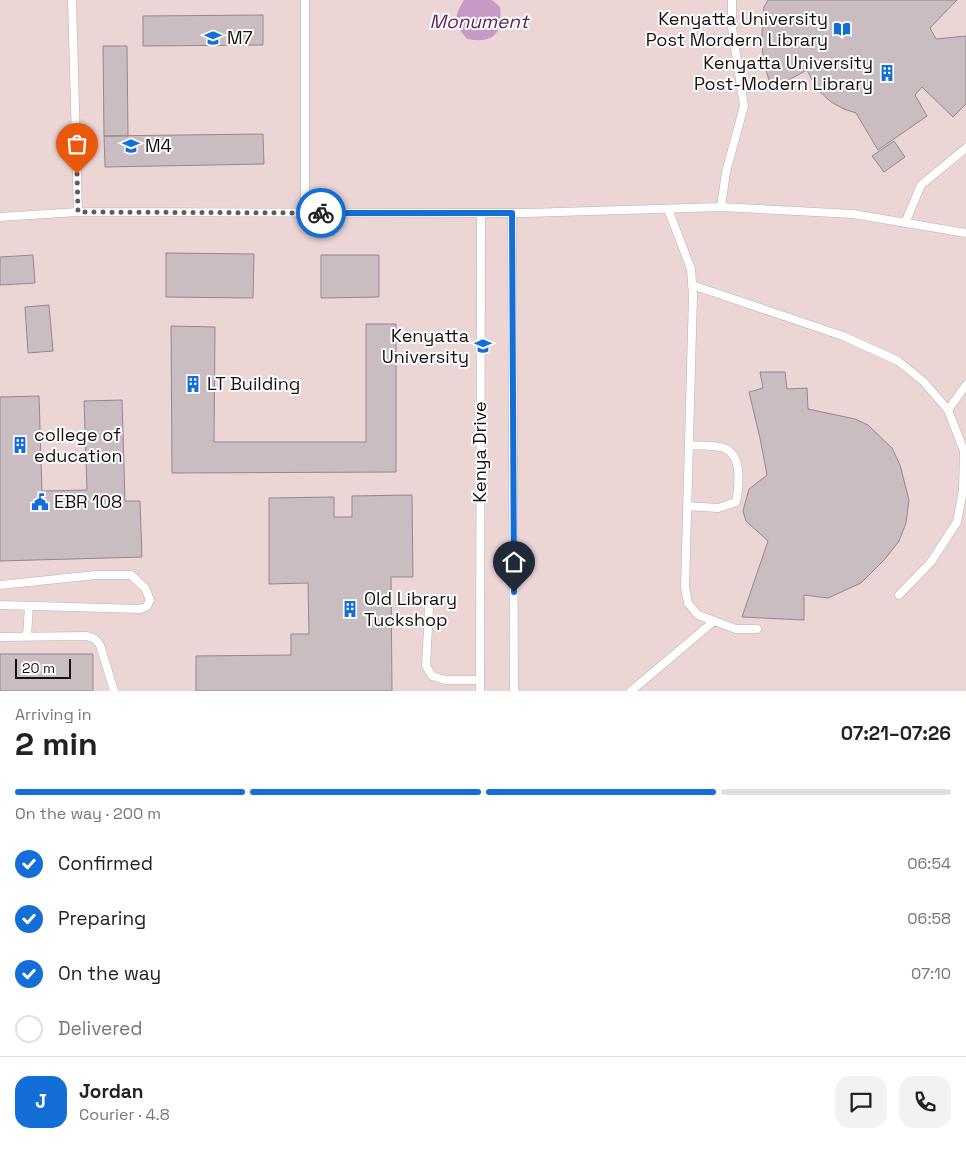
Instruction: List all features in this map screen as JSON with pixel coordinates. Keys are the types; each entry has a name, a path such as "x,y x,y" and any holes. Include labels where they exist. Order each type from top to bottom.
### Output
{"lane":[{"path":"72,0 78,212"},
{"path":"305,0 305,213"},
{"path":"721,207 726,172 744,106 732,28 732,0"},
{"path":"905,223 920,185 966,148"},
{"path":"0,217 78,212 512,213 721,207 853,214 966,233"},
{"path":"668,209 691,269 692,285 684,588 688,603 698,615 736,629 757,629"},
{"name":"Kenya Drive","path":"480,691 481,213"},
{"name":"Kenya Drive","path":"512,213 514,691"},
{"path":"692,285 843,336 898,361 924,382 948,410 964,451 963,491 957,522 931,562 899,595"},
{"path":"948,410 966,385"},
{"path":"687,506 718,508 736,502 738,490 735,458 725,448 689,445"},
{"path":"0,585 96,574 131,575 145,588 150,600 147,606 141,608 0,605"},
{"path":"28,636 29,606"},
{"path":"429,608 426,666 432,676 445,680 480,680"},
{"path":"631,691 714,621"},
{"path":"0,637 87,636 95,639 100,645 114,691"}],"shaded area":[{"name":"Kenyatta University","path":"0,0 966,0 966,691 0,691"}],"water":[{"name":"Monument","path":"464,0 492,0 500,7 500,24 495,35 484,40 467,39 459,29 456,20"}],"building":[{"name":"Kenyatta University Post-Modern Library","path":"768,0 957,0 930,28 936,39 966,36 966,104 953,117 922,87 915,95 927,116 878,150 856,113 831,102 816,88 807,70 772,89 763,61 762,33 764,7"},
{"path":"263,15 263,45 143,46 143,16"},
{"path":"103,46 127,46 128,136 104,136"},
{"path":"263,134 264,164 105,167 104,136"},
{"path":"894,141 905,157 884,172 872,156"},
{"path":"309,218 333,218 334,235 310,235"},
{"path":"166,253 254,254 253,298 166,297"},
{"path":"33,255 35,283 0,285 0,257"},
{"path":"321,255 379,255 379,297 321,298"},
{"path":"49,305 53,351 28,353 25,307"},
{"name":"LT Building","path":"366,324 396,324 396,472 172,473 171,326 215,327 214,442 366,442"},
{"path":"760,372 785,372 787,389 807,388 808,409 855,419 868,425 892,448 900,465 909,500 906,523 899,541 885,559 861,583 828,598 804,595 804,620 742,617 768,541 746,521 743,511 749,489 767,475 749,392 763,388"},
{"name":"college of education","path":"39,396 42,491 87,490 84,401 122,400 125,501 140,501 142,557 0,561 0,397"},
{"name":"Old Library Tuckshop","path":"412,495 413,577 391,577 392,691 196,691 196,656 291,655 291,634 309,634 308,583 269,584 269,498 334,497 334,517 352,517 352,496"},
{"path":"0,654 93,654 93,691 0,691"}],"way so far":[{"path":"77,174 78,212 321,213"}],"place":[{"name":"Kenyatta University Post Mordern Library","path":"842,29"},
{"name":"M7","path":"213,38"},
{"name":"Kenyatta University Post-Modern Library","path":"887,73"},
{"name":"M4","path":"131,146"},
{"name":"Kenyatta University","path":"483,346"},
{"name":"LT Building","path":"193,384"},
{"name":"college of education","path":"20,445"},
{"name":"EBR 108","path":"40,502"},
{"name":"Old Library Tuckshop","path":"350,609"}],"route":[{"path":"321,213 512,213 514,592"}]}
